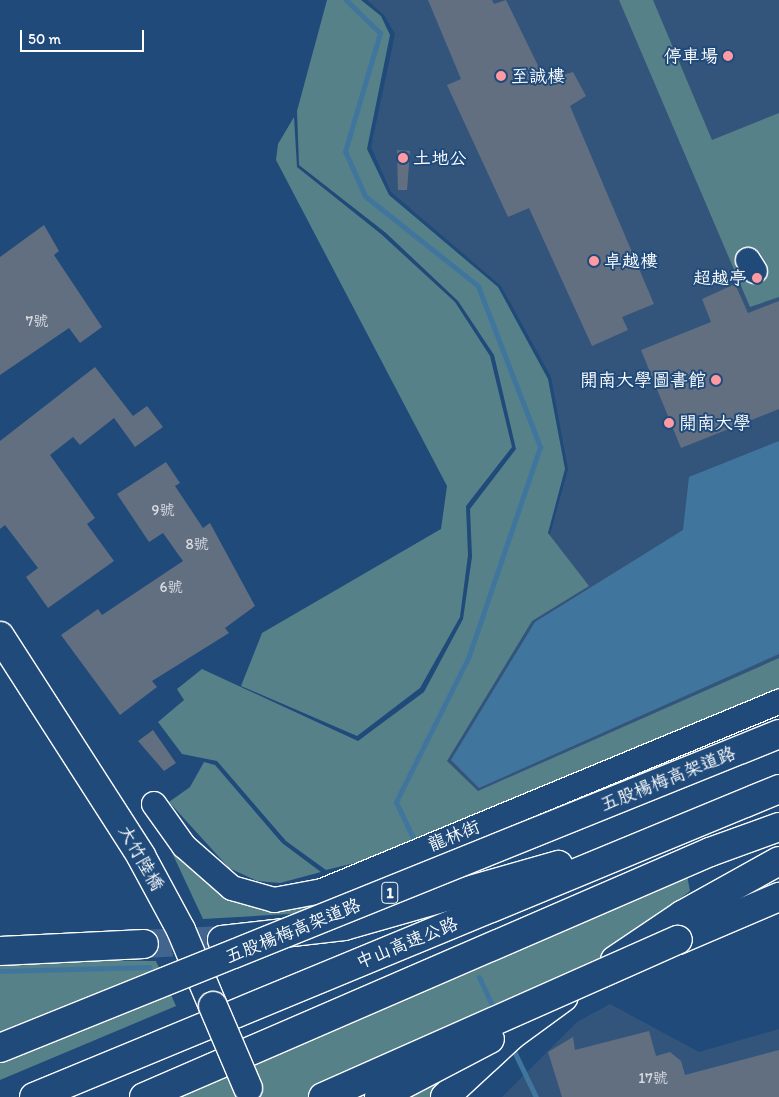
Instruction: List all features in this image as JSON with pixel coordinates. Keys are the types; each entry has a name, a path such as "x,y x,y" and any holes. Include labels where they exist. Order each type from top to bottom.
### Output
{"main road":[{"name":"大竹陸橋","path":"0,636 141,856 181,930 250,1093"},
{"name":"五股楊梅高架道路","path":"0,1048 779,734"},
{"name":"中山高速公路","path":"34,1097 779,789"},
{"path":"222,940 344,926 692,826"},
{"name":"中山高速公路","path":"144,1097 710,852 779,827"},
{"path":"445,1097 512,1035 619,957 779,861"},
{"path":"323,1097 779,897"},
{"path":"378,1097 678,940"},
{"path":"0,951 144,944"}],"street":[{"name":"龍林街","path":"154,804 184,846 232,888 274,900 322,891 779,702"}],"shaded area":[{"name":"開南大學","path":"367,0 779,0 779,658 476,797 439,763 551,531 568,469 551,377 501,286 391,192 371,147 395,34 384,15"},
{"path":"779,441 779,654 479,788 451,760 535,622 683,530 689,477"},
{"path":"610,1004 699,1052 779,1029 779,1097 502,1097 577,1022"}],"green space":[{"path":"327,0 361,0 381,16 390,35 367,149 389,195 498,287 548,379 565,469 548,533 589,586 532,621 447,761 478,791 779,658 779,715 400,852 326,870 286,841 217,761 182,754 158,722 184,700 177,689 202,669 358,741 424,692 463,619 472,557 470,509 516,449 494,355 458,301 386,233 299,165 297,111"},
{"path":"619,0 653,0 712,140 779,113 779,297 750,307"},
{"path":"294,117 297,167 381,234 455,302 490,356 512,447 466,506 468,555 460,617 420,688 357,736 241,686 262,633 441,529 447,486 276,160 278,144"},
{"path":"204,762 215,765 282,843 321,872 280,883 257,881 229,868 169,802 190,787"},
{"path":"153,812 226,876 282,891 403,859 411,890 323,912 203,919"},
{"path":"687,875 690,891 604,955 450,1097 170,1097"},
{"path":"47,960 156,961 176,1006 0,1080 0,965"}],"building":[{"path":"428,0 492,0 494,4 506,0 545,80 573,72 586,96 570,106 654,304 622,317 628,330 592,346 529,208 508,217 447,85 461,79"},
{"path":"397,150 410,151 407,190 398,190"},
{"path":"44,225 59,251 54,255 102,327 80,343 69,328 0,375 0,257"},
{"name":"開南大學圖書館","path":"735,284 748,313 779,301 779,409 681,448 641,350 711,322 702,299"},
{"path":"95,367 133,416 147,406 163,427 135,447 114,418 80,445 73,437 50,455 95,518 87,524 114,561 48,608 26,577 38,568 5,525 0,529 0,441"},
{"path":"166,462 180,483 175,486 203,528 210,523 255,606 225,628 229,633 152,681 157,687 120,715 61,635 98,609 102,615 183,561 163,533 149,542 117,494"},
{"path":"153,730 176,763 164,771 138,741"},
{"path":"649,1031 656,1056 670,1052 681,1061 685,1075 779,1050 779,1097 562,1097 548,1052 573,1037 575,1050"}],"waterway":[{"path":"346,0 380,33 345,151 365,196 478,286 540,447 469,656 396,802 416,844"},
{"path":"0,971 149,967"},
{"path":"479,977 495,1011"},
{"path":"513,1049 536,1097"}],"tunnel":[{"path":"144,944 222,940"}],"place":[{"name":"停車場","path":"728,56"},
{"name":"至誠樓","path":"501,76"},
{"name":"土地公","path":"403,158"},
{"name":"卓越樓","path":"594,261"},
{"name":"超越亭","path":"757,278"},
{"name":"開南大學圖書館","path":"716,380"},
{"name":"開南大學","path":"669,423"}]}
